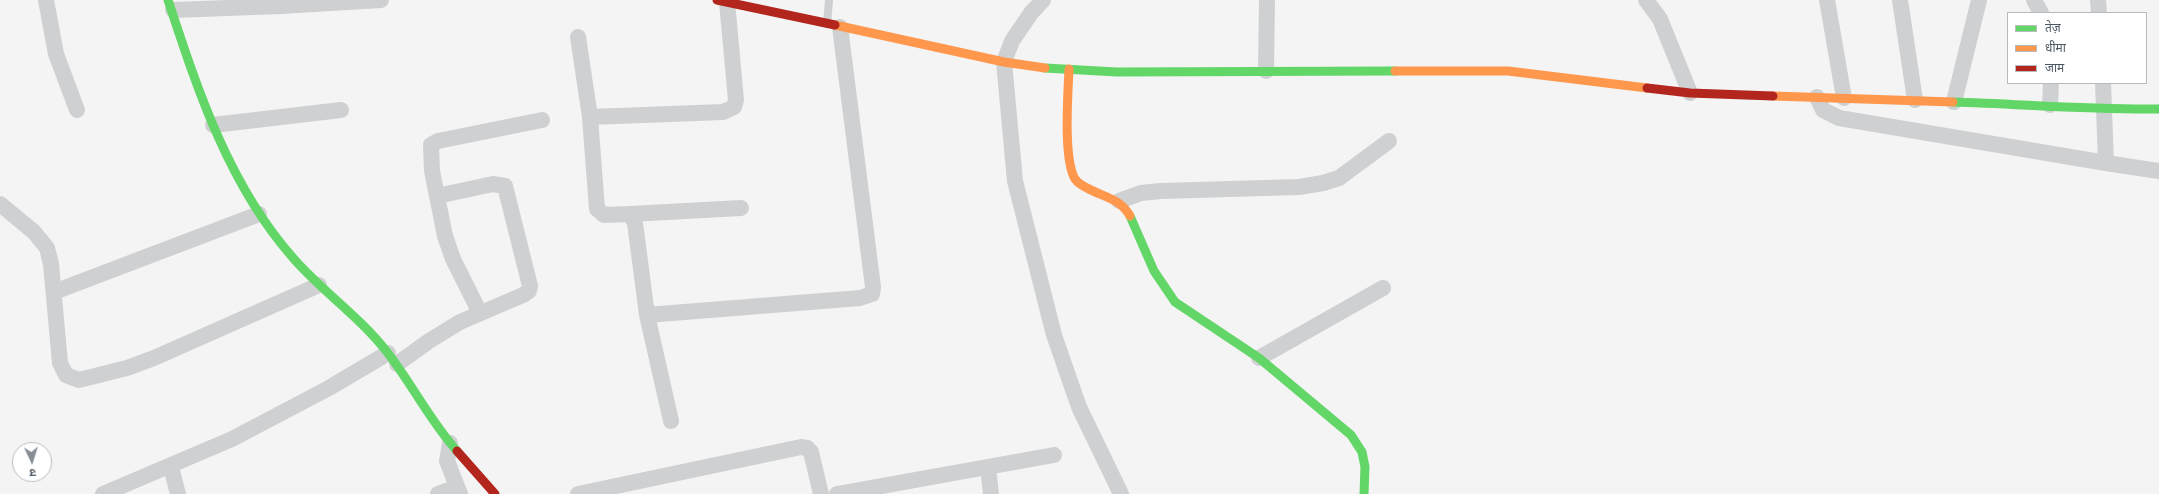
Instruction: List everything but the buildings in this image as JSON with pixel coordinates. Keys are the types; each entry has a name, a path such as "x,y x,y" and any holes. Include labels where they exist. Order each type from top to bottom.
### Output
{"street":[{"path":"46,0 56,54 77,110"},
{"path":"381,0 170,5 196,84 212,125 238,178 259,214 293,258 319,285 367,328 392,358 450,443 495,494"},
{"path":"1043,0 1031,13 1012,41 1004,62 1015,181 1054,335 1079,407 1121,494"},
{"path":"1266,71 1267,0"},
{"path":"1827,0 1844,98"},
{"path":"1900,0 1915,100"},
{"path":"1954,102 1979,0"},
{"path":"2034,0 2040,12"},
{"path":"2098,0 2099,12"},
{"path":"590,117 723,112 734,107 736,100 722,1 1004,62 1069,69 1116,72 1508,71 1690,92 2050,105 2105,110 2159,109"},
{"path":"1649,1 1660,19 1690,92"},
{"path":"647,315 860,298 872,294 873,287 834,26"},
{"path":"578,37 590,117 598,209 604,215 741,208"},
{"path":"1069,69 1068,121 1071,163 1075,178 1080,184 1090,190 1119,201 1129,213 1154,275 1164,291 1175,302 1259,358 1351,435 1362,452 1365,467 1364,494"},
{"path":"2050,105 2051,84"},
{"path":"2103,84 2106,163"},
{"path":"1817,97 1823,110 1839,118 2106,163 2159,170"},
{"path":"212,125 341,110"},
{"path":"480,312 454,259 445,236 430,154 431,145 438,141 542,120"},
{"path":"1119,201 1142,193 1161,191 1299,187 1323,183 1339,178 1389,141"},
{"path":"103,494 171,467 246,432 329,388 392,358 480,312 523,295 529,291 530,286 507,189 500,183 437,196"},
{"path":"0,204 34,232 47,248 51,264 60,363 66,375 80,380 127,368 319,285"},
{"path":"54,292 259,214"},
{"path":"630,214 635,223 647,315 671,421"},
{"path":"1259,358 1383,288"},
{"path":"438,494 458,490 447,461 450,443"},
{"path":"578,494 801,447 807,448 811,452 821,494"},
{"path":"840,494 885,490 988,467 1054,455"},
{"path":"171,467 178,494"},
{"path":"988,467 991,494"}],"lane":[{"path":"829,0 834,26"}],"traffic: fast":[{"path":"168,0 204,103 233,169 251,201 271,231 294,259 317,283 365,327 387,352 438,427 457,451"},
{"path":"1045,68 1117,72 1395,71"},
{"path":"1953,102 2082,108 2159,109"},
{"path":"1130,216 1154,271 1175,302 1259,358 1351,435 1362,452 1365,467 1364,494"}],"traffic: slow":[{"path":"835,25 1004,62 1045,68"},
{"path":"1069,69 1067,126 1071,170 1075,179 1079,183 1121,205 1130,216"},
{"path":"1395,71 1508,71 1647,88"},
{"path":"1773,96 1953,102"}],"traffic: jam":[{"path":"717,0 835,25"},
{"path":"1647,88 1690,93 1773,96"},
{"path":"457,451 495,494"}]}
